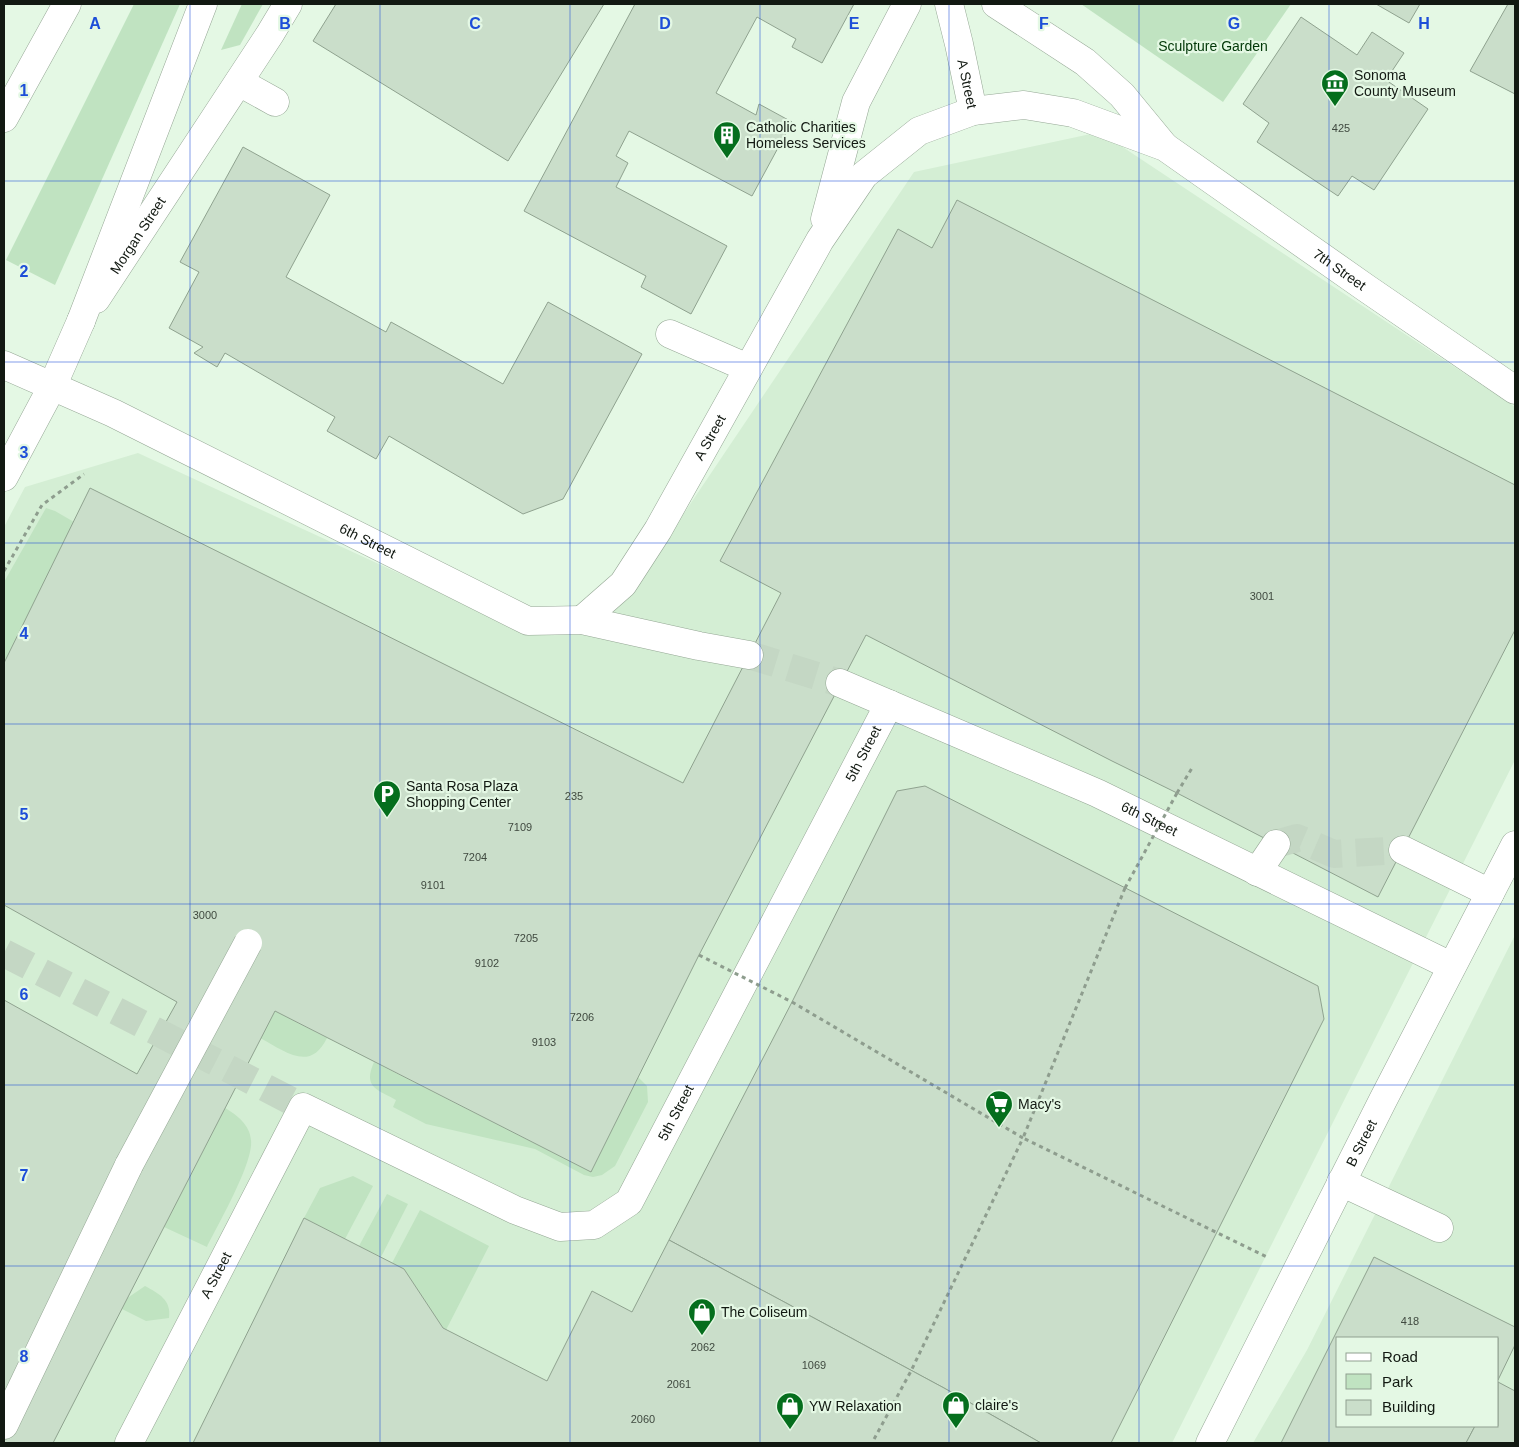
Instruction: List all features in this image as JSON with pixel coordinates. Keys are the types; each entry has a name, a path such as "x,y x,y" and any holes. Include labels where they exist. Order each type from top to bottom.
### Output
{"main road":[{"path":"4,118 67,4"},
{"path":"81,321 203,4"},
{"name":"Morgan Street","path":"4,477 52,387 81,321 239,82 288,4"},
{"name":"A Street","path":"820,240 856,102 907,4"},
{"name":"A Street","path":"582,620 623,584 649,544 820,240 864,175 919,131 973,111 949,4"},
{"name":"7th Street","path":"996,4 1085,62 1122,95 1165,147"},
{"path":"239,82 276,102"},
{"name":"7th Street","path":"973,111 1024,105 1073,113 1165,147 1515,390"},
{"path":"670,334 748,368"},
{"name":"6th Street","path":"4,365 113,413 528,621 582,620 749,655"},
{"name":"6th Street","path":"840,683 1097,794 1451,966"},
{"name":"5th Street","path":"303,1107 515,1210 560,1226 594,1224 629,1202 889,704"},
{"path":"1257,872 1276,844"},
{"name":"B Street","path":"1210,1443 1451,966 1502,881 1515,845"},
{"path":"1403,850 1502,881"},
{"path":"4,1424 129,1164 248,943"},
{"name":"A Street","path":"129,1443 303,1107"},
{"path":"1341,1182 1439,1228"}],"path":[{"path":"4,571 42,505 84,474"},
{"path":"872,1443 911,1371 1023,1138 1126,888 1192,768"},
{"path":"699,955 792,1002 1023,1138 1242,1244"}],"shaded area":[{"name":"Santa Rosa Plaza Shopping Center","path":"1100,132 1515,407 1515,760 1172,1443 4,1443 4,527 25,487 138,453 522,630 635,586 914,172"},
{"path":"1515,935 1515,1443 1253,1443 1307,1350"}],"green space":[{"path":"134,4 180,4 55,285 6,260"},
{"path":"242,4 263,4 240,45 221,50"},
{"name":"Sculpture Garden","path":"1081,4 1291,4 1223,102"},
{"path":"46,508 74,522 4,663 4,582"},
{"path":"275,1011 327,1038 320,1049 313,1055 305,1057 296,1056 260,1038"},
{"path":"374,1062 591,1172 638,1077 647,1086 648,1102 615,1166 602,1175 593,1177 584,1175 535,1149 426,1124 393,1107 396,1100 377,1090 371,1082 371,1070"},
{"path":"225,1108 238,1117 248,1130 251,1140 250,1150 247,1163 234,1194 207,1247 164,1227"},
{"path":"353,1176 373,1186 345,1239 304,1218 320,1188"},
{"path":"387,1194 408,1204 381,1257 359,1246"},
{"path":"420,1210 489,1246 446,1330 404,1269 392,1263"},
{"path":"145,1286 159,1294 166,1302 169,1318 146,1321 122,1309 126,1299"}],"building":[{"path":"336,4 604,4 508,161 313,41"},
{"name":"Catholic Charities Homeless Services","path":"635,4 854,4 822,63 792,47 796,39 757,17 716,93 756,115 759,104 792,122 752,196 629,131 616,156 628,163 616,187 727,246 691,314 641,287 646,276 524,211"},
{"path":"1376,4 1420,4 1409,23"},
{"path":"1508,4 1515,4 1515,94 1470,71"},
{"name":"Sonoma County Museum","path":"1301,17 1357,55 1372,32 1404,53 1386,80 1428,109 1374,190 1352,176 1338,196 1257,142 1269,123 1243,104"},
{"path":"243,147 330,195 286,277 386,332 391,322 503,384 548,302 642,354 563,499 523,514 389,436 376,459 327,431 335,417 225,353 217,367 194,353 203,347 169,328 199,272 180,262"},
{"name":"Santa Rosa Plaza Shopping Center","path":"957,200 1515,485 1515,630 1378,897 866,635 699,955 591,1172 275,1011 53,1443 4,1443 4,1000 137,1074 177,1002 4,905 4,663 90,488 683,783 781,593 720,561 898,229 932,248"},
{"path":"925,786 1318,986 1324,1019 1111,1443 1041,1443 944,1388 669,1240 792,1002 897,791"},
{"path":"304,1218 404,1269 443,1328 547,1381 592,1291 632,1312 669,1240 944,1388 1041,1443 193,1443"},
{"path":"1374,1257 1515,1327 1515,1345 1499,1378 1499,1337 1336,1337 1336,1427 1474,1427 1466,1443 1281,1443"},
{"path":"1499,1383 1515,1391 1515,1443 1466,1443 1474,1427 1499,1427"}],"tunnel":[{"path":"749,655 840,683"},
{"path":"1276,844 1297,838 1334,854 1403,850"},
{"path":"4,953 303,1107"}],"place":[{"name":"Sonoma County Museum","path":"1335,107"},
{"name":"Catholic Charities Homeless Services","path":"727,159"},
{"name":"Santa Rosa Plaza Shopping Center","path":"387,818"},
{"name":"Macy's","path":"999,1128"},
{"name":"The Coliseum","path":"702,1336"},
{"name":"claire's","path":"956,1429"},
{"name":"YW Relaxation","path":"790,1430"}]}
